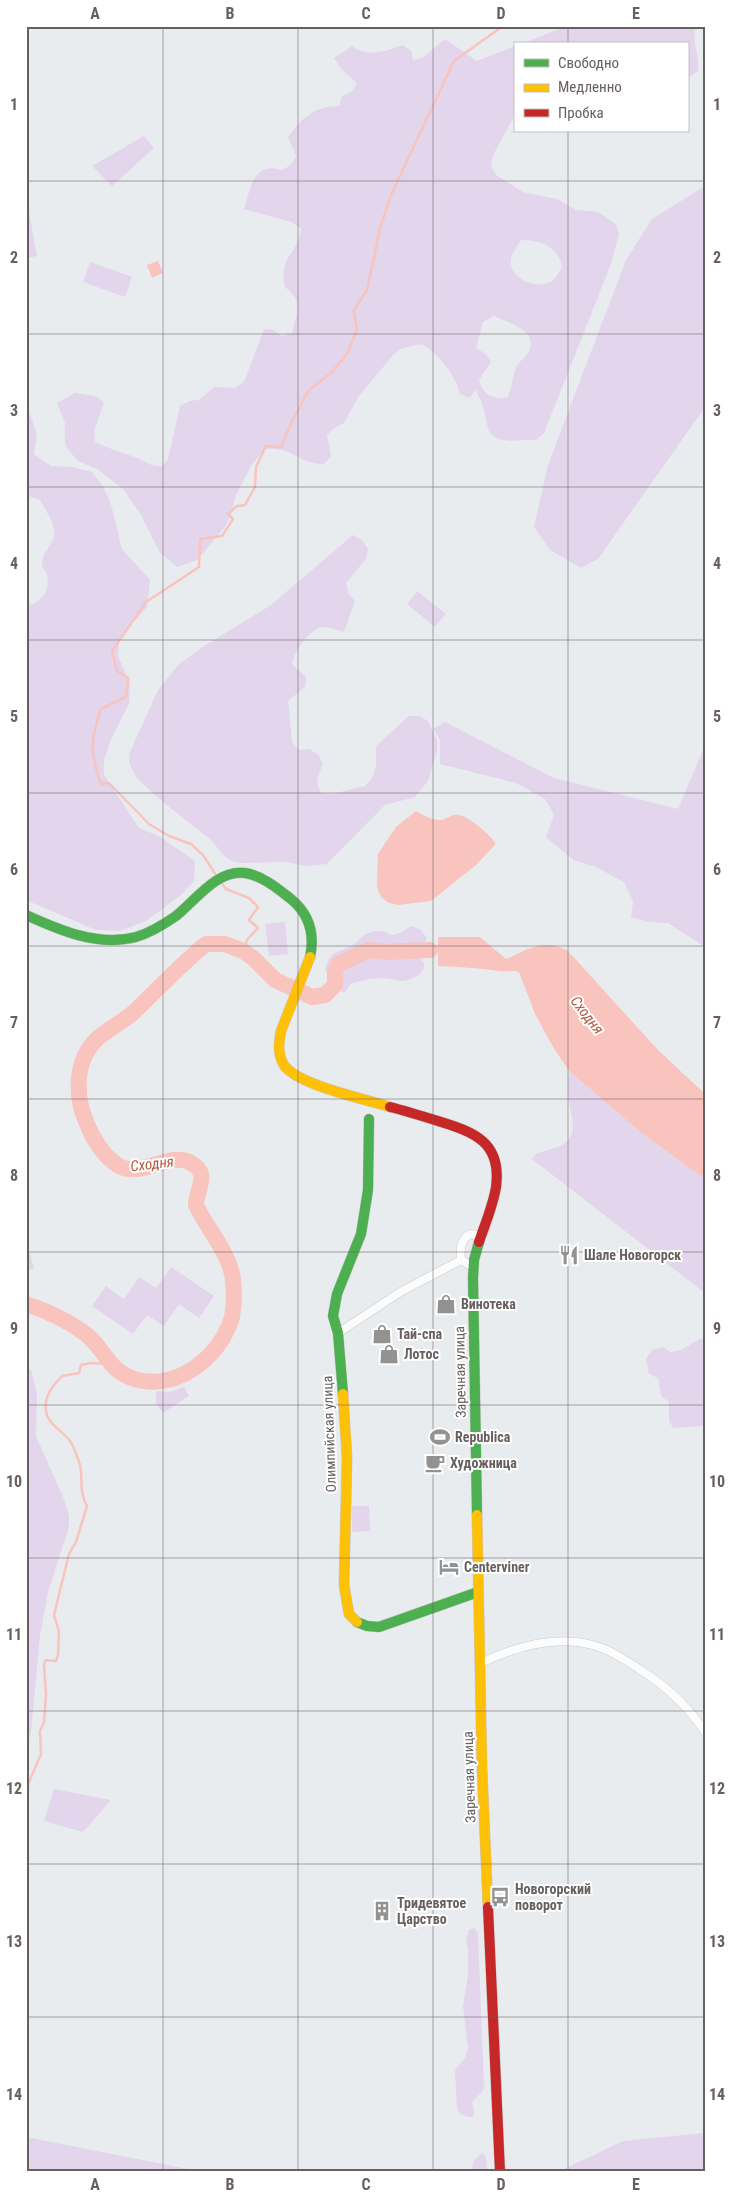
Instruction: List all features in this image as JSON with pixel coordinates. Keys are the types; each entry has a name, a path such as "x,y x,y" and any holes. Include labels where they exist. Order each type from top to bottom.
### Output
{"main road":[{"name":"Заречная улица","path":"26,915 70,934 94,940 121,940 136,937 163,927 196,896 223,876 243,872 254,874 278,887 299,908 310,924 313,946 278,1044 282,1064 288,1071 300,1078 461,1128 485,1140 491,1148 498,1170 492,1202 473,1267 482,1768 500,2172"},
{"name":"Олимпийская улица","path":"369,1119 368,1190 362,1234 337,1294 333,1316 338,1333 347,1458 344,1582 349,1613 354,1620 362,1625 370,1627 379,1626 478,1592"}],"street":[{"path":"461,1260 462,1243 465,1237 470,1234 481,1236"},
{"path":"338,1333 402,1292 461,1260"},
{"path":"461,1260 473,1267"},
{"path":"480,1664 512,1650 542,1644 558,1642 590,1644 621,1657 663,1685 677,1698 705,1732"}],"shaded area":[{"path":"567,26 701,26 695,30 694,35 698,71 688,78 688,42 526,42"},
{"path":"445,39 477,61 514,46 514,117 493,155 491,166 496,175 523,192 557,199 576,210 598,212 616,224 619,234 611,264 544,433 536,440 508,441 496,438 489,430 484,408 475,390 470,398 460,394 446,366 422,344 403,348 394,354 359,396 344,423 334,428 327,435 331,456 324,464 308,461 282,450 265,449 251,466 236,495 225,527 197,560 177,567 160,553 141,515 123,489 97,469 78,461 71,453 65,444 65,423 57,403 75,393 95,396 104,402 94,432 95,442 150,464 162,466 168,459 180,406 189,401 199,400 214,387 235,388 244,382 264,329 274,330 282,336 292,333 298,308 295,298 285,287 284,269 299,238 301,229 292,222 244,209 255,178 265,169 282,170 291,165 296,156 288,137 293,130 309,114 322,108 339,106 342,96 352,91 357,83 341,69 334,58 352,46 363,51 376,52 390,50 402,45 411,50 413,60 422,58","holes":["521,240 535,241 552,249 557,254 562,267 552,281 545,284 533,284 521,279 511,265 511,258","494,316 514,325 527,334 531,346 528,353 517,366 507,398 493,397 486,393 479,380 491,362 486,354 476,348 483,322"]},
{"path":"144,136 154,148 112,186 92,166"},
{"path":"705,186 705,407 598,559 581,568 550,550 534,527 548,465 626,260 652,219"},
{"path":"26,196 37,256 26,258"},
{"path":"90,262 132,277 125,297 83,282"},
{"path":"30,414 37,434 34,454 51,466 72,467 92,472 104,488 112,508 122,549 150,580 147,607 120,637 118,656 130,683 129,703 111,740 104,760 104,775 139,828 159,836 195,861 194,881 181,895 146,921 120,931 96,930 26,900 26,604 29,605 38,601 46,591 48,581 42,561 54,536 50,517 40,500 26,495 26,417"},
{"path":"353,535 362,540 368,549 366,559 346,583 348,593 355,601 344,632 325,627 319,628 308,635 293,659 292,664 306,677 305,687 288,701 292,742 299,750 309,749 319,755 323,765 317,779 319,789 321,793 332,794 365,786 372,778 376,767 376,746 409,716 419,716 428,721 437,740 437,751 428,781 415,797 385,805 327,864 306,866 285,862 234,862 225,857 212,841 158,798 136,777 129,762 130,752 158,690 178,665 204,646 271,605"},
{"path":"417,591 446,614 435,627 407,604"},
{"path":"445,722 554,778 678,809 705,745 705,947 668,923 649,922 631,917 633,902 624,882 596,867 573,860 546,837 554,815 545,799 516,783 440,764 440,740 433,729"},
{"path":"285,922 288,954 269,956 265,924"},
{"path":"411,926 421,930 427,938 419,957 425,965 420,974 405,981 382,978 357,982 350,984 345,993 336,989 325,969 332,955 354,944 370,933 381,931 392,935 402,932"},
{"path":"569,1071 644,1135 705,1179 705,1293 532,1159 537,1153 559,1146 570,1138 573,1124 568,1094"},
{"path":"26,1241 34,1268 26,1271"},
{"path":"171,1267 214,1296 199,1318 179,1304 164,1326 147,1315 133,1334 92,1306 106,1286 124,1299 139,1277 156,1288"},
{"path":"700,1339 705,1339 705,1426 673,1428 669,1421 669,1402 661,1396 658,1378 649,1374 646,1359 652,1350 662,1347 671,1352 681,1350"},
{"path":"26,1367 31,1370 37,1393 36,1436 66,1504 69,1527 48,1592 40,1636 31,1732 26,1747"},
{"path":"184,1387 189,1396 163,1413 156,1403 156,1391 170,1392"},
{"path":"352,1506 369,1506 370,1531 352,1532"},
{"path":"54,1789 111,1800 83,1832 44,1821"},
{"path":"474,1928 478,1933 484,2086 483,2091 472,2102 473,2117 468,2117 459,2113 457,2108 455,2070 465,2058 468,2048 463,2006 468,1975 466,1940 469,1930"},
{"path":"705,2123 705,2172 558,2172 623,2141 704,2133"},
{"path":"26,2137 193,2170 193,2172 26,2172"},
{"path":"482,2153 486,2156 487,2172 472,2172 473,2162"}],"water":[{"path":"158,261 163,273 152,278 147,265"},
{"path":"416,811 435,820 453,815 467,818 483,830 495,842 495,845 476,865 431,901 399,905 389,903 381,897 377,887 378,854 396,827"},
{"path":"438,937 480,937 506,959 544,945 559,947 568,951 658,1050 705,1094 705,1179 644,1135 569,1071 535,1014 519,972 438,966"}],"waterway":[{"path":"218,878 203,855 191,844 169,836 149,824 109,783 101,784 93,755 95,730 101,709 126,697 128,678 117,671 112,651 146,602 199,567 200,539 222,536 233,519 228,514 237,506 245,505 255,487 256,467 266,446 281,447 293,419 309,390 332,372 347,354 357,330 354,310 367,290 380,229 390,197 454,61 503,26"},
{"path":"221,882 226,889 249,898 258,907 249,920 258,928 247,940 243,951"},
{"name":"Сходня","path":"26,1304 73,1325 93,1340 116,1369 129,1377 145,1381 162,1381 192,1370 205,1359 217,1347 226,1332 232,1317 234,1289 231,1270 223,1251 196,1205 201,1182 200,1171 196,1166 181,1160 173,1160 137,1169 128,1169 119,1166 104,1153 89,1130 80,1102 79,1080 84,1058 89,1048 97,1039 134,1012 206,944 225,944 243,951 253,958 275,980 312,997 325,995 335,985 335,972 339,964 369,950 386,952 430,950"},
{"path":"26,1789 41,1754 40,1731 44,1722 46,1695 44,1664 46,1660 56,1661 58,1655 59,1631 54,1615 69,1554 76,1542 87,1506 82,1491 80,1465 75,1451 70,1441 53,1425 47,1416 46,1400 52,1388 62,1376 79,1373 81,1365 91,1363 110,1364"}],"traffic: fast":[{"path":"26,915 79,935 107,940 122,940 146,933 176,916 207,887 225,876 245,873 270,883 291,899 302,911 311,932 310,957"},
{"path":"343,1394 338,1333 333,1316 337,1294 361,1234 368,1190 369,1119"},
{"path":"477,1515 473,1278 474,1260 479,1242"},
{"path":"357,1622 367,1626 379,1627 478,1592"}],"traffic: slow":[{"path":"310,957 281,1031 279,1052 284,1065 291,1072 317,1085 390,1107"},
{"path":"343,1394 347,1458 344,1585 349,1614 357,1622"},
{"path":"477,1515 482,1768 488,1907"}],"traffic: jam":[{"path":"390,1107 463,1130 483,1141 490,1149 495,1159 497,1172 496,1187 479,1242"},
{"path":"488,1907 500,2172"}],"place":[{"name":"Шале Новогорск","path":"569,1255"},
{"name":"Винотека","path":"446,1304"},
{"name":"Тай-спа","path":"382,1334"},
{"name":"Лотос","path":"389,1354"},
{"name":"Republica","path":"440,1437"},
{"name":"Художница","path":"435,1463"},
{"name":"Centerviner","path":"449,1567"},
{"name":"Новогорский поворот","path":"500,1897"},
{"name":"Тридевятое Царство","path":"382,1911"}]}
